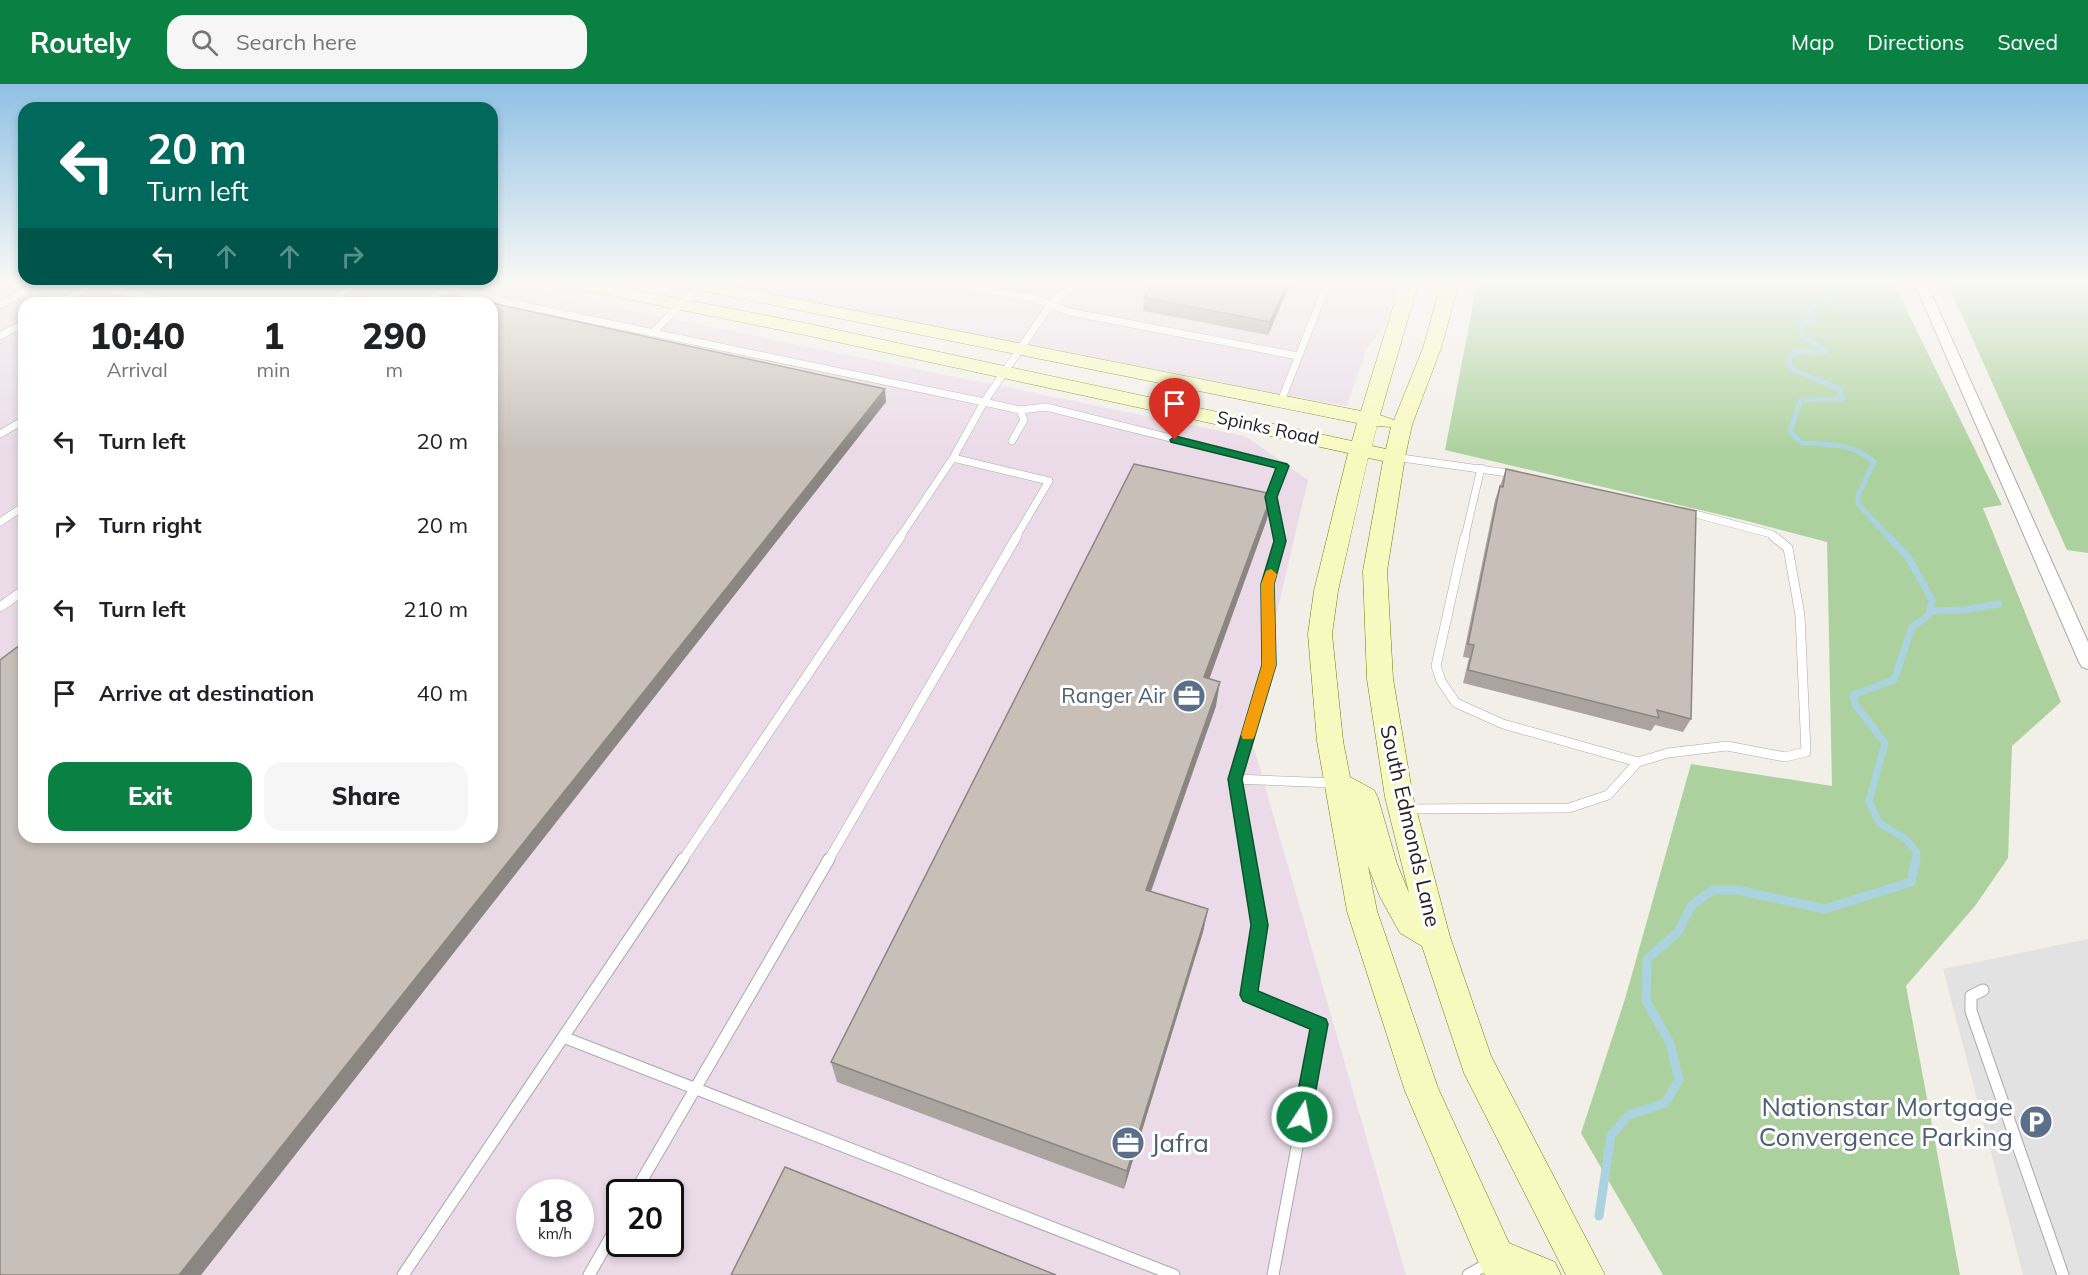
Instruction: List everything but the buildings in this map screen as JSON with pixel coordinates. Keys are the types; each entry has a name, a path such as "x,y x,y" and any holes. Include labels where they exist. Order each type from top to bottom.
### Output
{"main road":[{"name":"Spinks Road","path":"848,340 1394,457"},
{"name":"Spinks Road","path":"974,340 1401,425"},
{"path":"1392,340 1359,448 1326,591 1320,634 1330,741 1340,783 1362,911 1422,1091 1489,1270 1516,1263 1542,1275"},
{"name":"South Edmonds Lane","path":"1434,340 1401,425 1375,571 1380,679 1402,809 1435,937 1476,1062 1586,1275"},
{"path":"1340,783 1364,798 1382,864 1395,897 1411,924 1435,937"}],"street":[{"path":"1945,340 2088,662"}],"lane":[{"path":"684,340 1020,410 1046,407 1283,466 1271,497 1280,541 1268,584 1269,665 1235,779 1259,925 1249,995 1320,1024 1273,1275"},
{"path":"403,1275 953,458 984,402 1027,340"},
{"path":"1213,340 1298,356"},
{"path":"1281,401 1305,340"},
{"path":"1012,441 1024,420 1020,410"},
{"path":"0,434 18,424"},
{"path":"1394,457 1530,477"},
{"path":"643,1179 1049,481 953,458"},
{"path":"1481,468 1440,640 1436,666 1441,681 1456,703 1503,724 1638,762"},
{"path":"1402,809 1569,808 1608,795 1638,762 1668,753 1727,746 1785,757 1806,752 1800,615 1788,548 1771,534 1675,509"},
{"path":"0,522 18,510"},
{"path":"0,607 18,594"},
{"path":"1235,779 1340,783"},
{"path":"1983,990 1971,996 1971,1011 2063,1275"},
{"path":"563,1037 1174,1275"},
{"path":"589,1275 606,1245"}],"shaded area":[{"path":"0,340 18,340 18,843 498,843 498,340 773,340 1245,436 1308,480 1249,731 1406,1275 0,1275"},
{"path":"1003,340 1374,340 1366,350 1347,406 1249,389"},
{"name":"Nationstar Mortgage Convergence Parking","path":"2088,939 2088,1275 2023,1275 1943,969"}],"green space":[{"path":"1466,340 1921,340 2002,505 1983,508 2061,702 2012,746 2008,858 1975,906 1906,986 1960,1275 1663,1275 1581,1133 1625,999 1691,764 1832,786 1827,542 1445,450"},
{"path":"1973,340 2088,340 2088,553 2067,550"}],"waterway":[{"path":"1809,340 1826,351 1794,352 1789,358 1792,369 1839,389 1843,399 1801,400 1790,431 1801,443 1830,444 1849,448 1874,462 1858,495 1858,504 1889,537"},
{"path":"1888,536 1908,557 1932,600 1929,615 1912,627 1894,680 1853,695 1855,704 1885,743 1869,801 1879,823 1906,839 1917,853 1915,861"},
{"path":"1930,611 1965,610 1999,604"},
{"path":"1599,1216 1611,1135 1629,1115 1665,1103 1679,1080 1670,1043 1646,1001 1647,959 1678,932 1692,905 1713,890 1737,890 1825,909 1911,882 1916,859"}],"slow traffic":[{"path":"1248,735 1269,665 1268,584 1271,574"}],"place":[{"name":"Ranger Air","path":"1189,696"},
{"name":"Nationstar Mortgage Convergence Parking","path":"2036,1122"},
{"name":"Jafra","path":"1128,1143"}],"route":[{"path":"1175,440 1283,466 1271,497 1280,541 1268,584 1269,665 1235,779 1259,925 1249,995 1320,1024 1302,1117"}]}
